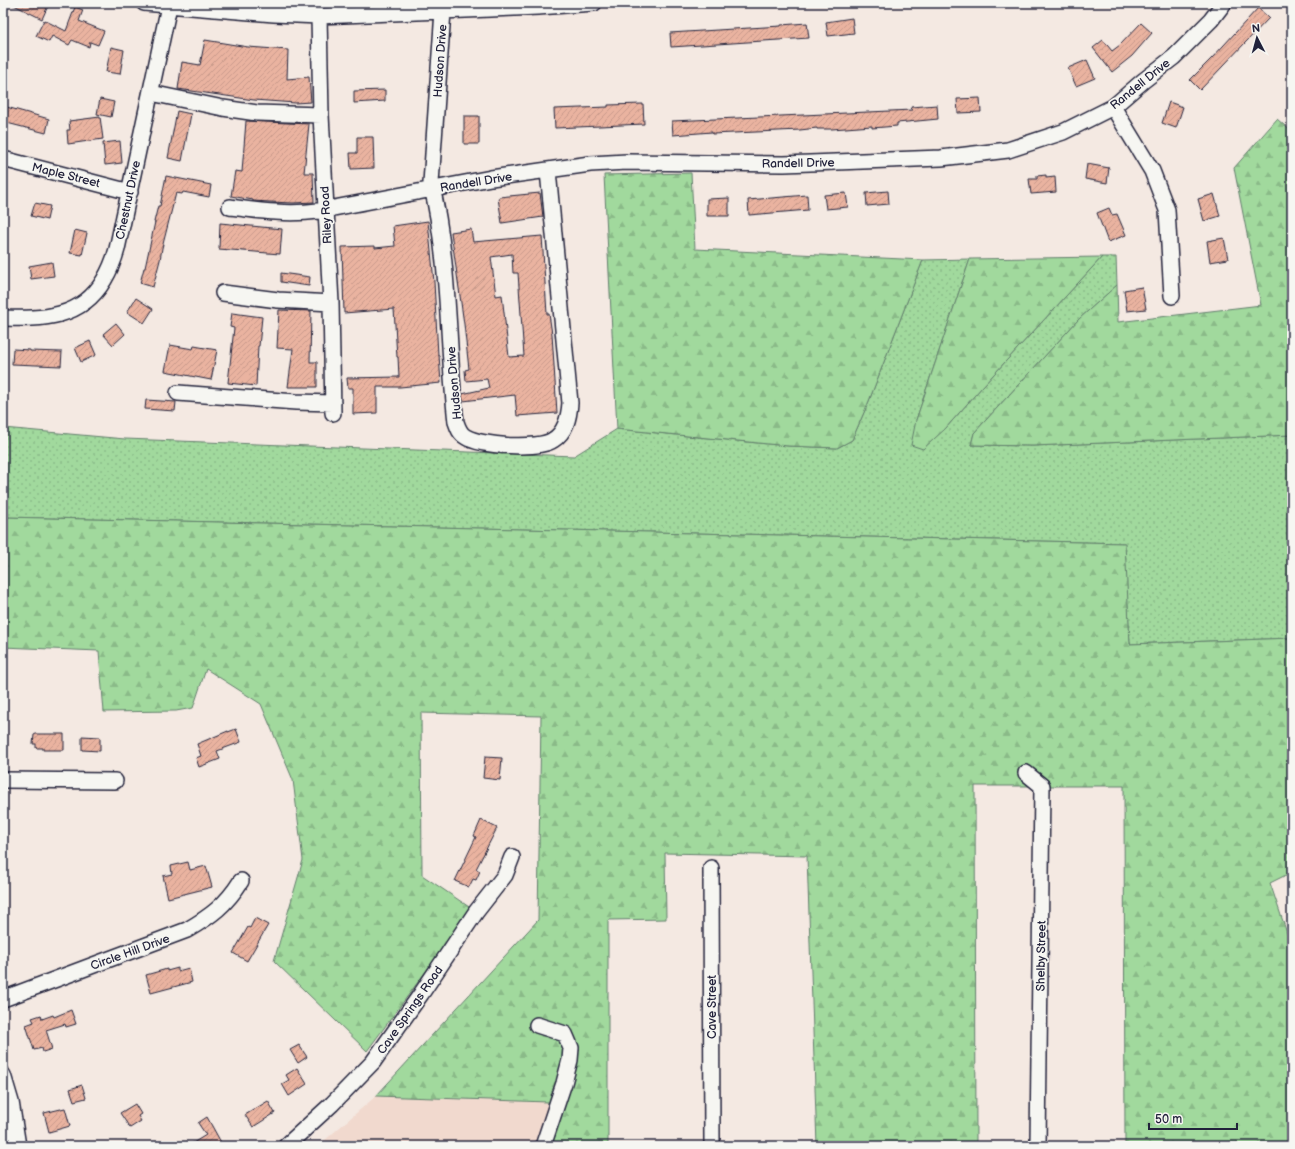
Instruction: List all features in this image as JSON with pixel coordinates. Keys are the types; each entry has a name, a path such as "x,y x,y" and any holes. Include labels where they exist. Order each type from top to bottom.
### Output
{"street":[{"path":"144,3 170,6 295,9 319,16 594,3"},
{"name":"Randell Drive","path":"230,208 277,213 301,213 326,210 491,178 590,164 627,162 784,164 941,158 1008,150 1063,132 1113,107 1174,57 1211,20 1224,3"},
{"name":"Chestnut Drive","path":"3,318 30,319 63,314 83,304 93,296 102,284 115,258 170,6"},
{"name":"Hudson Drive","path":"444,11 431,176 446,284 454,412 457,426 464,436 476,441 505,445 544,444 554,440 567,424 570,403 548,171"},
{"name":"Riley Road","path":"178,393 296,402 333,408 331,303 321,114 319,16"},
{"path":"151,93 224,108 257,113 321,114"},
{"path":"1113,107 1152,171 1166,210 1172,296"},
{"name":"Maple Street","path":"3,159 130,192"},
{"path":"223,294 278,300 331,303"},
{"name":"Shelby Street","path":"1026,773 1042,786 1038,1146"},
{"path":"3,780 115,781"},
{"name":"Cave Springs Road","path":"286,1146 332,1104 373,1062 422,994 476,912 505,875 512,857"},
{"name":"Cave Street","path":"711,868 712,1146"},
{"name":"Circle Hill Drive","path":"3,999 187,930 199,924 220,908 231,896 241,881"},
{"path":"538,1024 565,1034 571,1048 570,1060 564,1083 543,1146"},
{"path":"3,1075 10,1102 18,1146"}],"shaded area":[{"path":"376,1096 548,1102 546,1146 318,1146"}],"green space":[{"path":"1277,119 1292,132 1292,435 1033,446 971,445 974,433 1079,319 1117,285 1118,322 1261,305 1234,168"},
{"path":"691,173 695,249 923,260 869,401 852,440 837,448 788,446 617,429 604,175"},
{"path":"1102,257 1116,257 1117,285 1079,319 974,433 971,445 1033,446 1292,435 1292,638 1130,644 1124,543 3,517 3,428 125,439 574,456 617,429 788,446 837,448 852,440 869,401 923,260 970,259 916,420 945,429"},
{"path":"1102,257 945,429 923,449 911,445 916,420 970,259"},
{"path":"3,517 1125,543 1130,644 1292,638 1292,872 1270,883 1292,948 1292,1146 1125,1146 1124,786 975,786 976,1146 817,1146 807,856 665,853 666,919 608,920 608,1146 546,1146 548,1102 376,1096 538,920 541,716 421,713 422,875 472,909 367,1051 274,961 303,860 293,780 261,704 206,669 193,708 176,711 104,712 99,651 3,647"}],"building":[{"path":"10,3 42,3 48,6 42,19"},
{"path":"75,7 83,10 79,21 104,31 98,45 90,42 89,47 72,40 69,45 52,36 49,42 36,36 44,20 66,31"},
{"path":"1258,8 1269,18 1200,90 1190,80"},
{"path":"852,18 854,33 828,36 826,22"},
{"path":"807,23 809,38 671,47 670,33"},
{"path":"1141,23 1152,33 1132,56 1112,72 1093,48 1103,40 1112,51 1120,45"},
{"path":"205,40 248,47 288,50 287,79 309,77 311,102 295,103 254,100 178,89 182,62 200,65"},
{"path":"111,47 124,50 120,74 106,72"},
{"path":"1087,60 1095,78 1076,86 1068,68"},
{"path":"385,90 385,101 354,103 354,91"},
{"path":"980,98 981,112 958,113 957,99"},
{"path":"100,99 114,102 111,117 97,114"},
{"path":"1169,102 1183,107 1176,128 1162,123"},
{"path":"643,104 644,124 555,128 554,109"},
{"path":"937,105 938,119 897,123 897,126 832,129 817,128 712,134 712,132 673,135 672,121 912,110 911,107"},
{"path":"3,106 49,119 46,133 3,122"},
{"path":"177,111 191,114 182,161 168,158"},
{"path":"464,116 479,116 479,144 464,144"},
{"path":"100,117 103,139 68,144 67,130 70,130 69,121"},
{"path":"246,121 309,124 304,173 313,173 314,202 293,203 253,201 231,196 235,171 242,172"},
{"path":"357,137 373,137 374,168 351,169 350,153 357,153"},
{"path":"120,141 122,163 105,165 103,143"},
{"path":"1087,164 1109,168 1107,183 1085,179"},
{"path":"1046,175 1046,178 1055,177 1056,192 1031,194 1029,179 1037,179 1037,176"},
{"path":"166,176 211,185 209,197 183,192 182,194 176,193 153,287 140,283 145,268 154,222 158,206 160,206"},
{"path":"888,191 889,204 867,206 866,193"},
{"path":"540,193 543,217 502,223 499,197"},
{"path":"846,193 848,207 826,209 824,195"},
{"path":"1214,194 1220,216 1204,221 1198,199"},
{"path":"807,195 808,210 749,215 748,200"},
{"path":"729,198 729,216 707,216 707,199"},
{"path":"35,203 50,206 47,220 31,216"},
{"path":"1109,208 1112,215 1117,214 1126,235 1108,242 1097,213"},
{"path":"428,221 441,383 400,387 377,387 377,413 353,414 353,388 348,388 347,378 399,377 398,357 394,309 344,313 342,247 375,246 375,248 395,246 393,226"},
{"path":"220,223 282,229 280,254 219,249"},
{"path":"471,229 473,242 542,236 547,314 549,314 552,334 557,413 517,416 515,395 463,401 462,394 489,388 487,379 466,381 465,370 469,369 451,232","holes":["512,254 513,273 518,273 524,356 509,357 502,295 496,296 491,257"]},
{"path":"75,230 87,233 82,255 70,253"},
{"path":"1224,238 1228,259 1210,262 1207,241"},
{"path":"52,262 54,276 31,279 29,266"},
{"path":"281,273 310,277 309,286 281,282"},
{"path":"1142,287 1146,309 1127,311 1124,290"},
{"path":"136,298 153,309 144,323 127,312"},
{"path":"279,310 311,311 310,362 317,362 317,387 288,387 293,349 277,348"},
{"path":"232,313 262,317 258,346 256,386 228,383 234,328 230,327"},
{"path":"116,323 125,334 113,345 103,334"},
{"path":"90,341 96,355 81,362 75,348"},
{"path":"170,345 193,349 194,346 217,350 211,380 165,371"},
{"path":"13,349 62,352 61,366 12,364"},
{"path":"146,400 176,402 175,411 145,409"},
{"path":"236,729 241,742 217,751 220,759 199,767 196,758 201,756 197,744"},
{"path":"64,734 64,750 43,750 43,748 36,748 36,744 33,744 34,735"},
{"path":"82,736 100,737 100,751 82,750"},
{"path":"485,757 502,758 500,780 483,778"},
{"path":"481,820 497,828 476,869 480,871 476,880 473,879 469,887 455,881 476,837 474,836"},
{"path":"188,862 190,870 206,866 212,887 168,898 163,876 172,874 171,866"},
{"path":"255,918 268,925 247,961 233,953"},
{"path":"178,968 178,971 189,968 192,982 151,993 146,975 167,969 167,971"},
{"path":"71,1010 76,1024 66,1027 65,1024 46,1030 52,1049 43,1052 42,1048 34,1050 26,1025 34,1022 32,1018 41,1015 42,1019 53,1015 54,1017"},
{"path":"299,1045 307,1057 298,1063 290,1050"},
{"path":"297,1068 307,1084 289,1096 282,1084 289,1080 286,1075"},
{"path":"82,1085 86,1098 74,1101 70,1089"},
{"path":"268,1101 275,1113 253,1127 245,1115"},
{"path":"135,1104 141,1114 138,1116 141,1121 130,1128 120,1113"},
{"path":"65,1108 70,1126 49,1132 44,1113"},
{"path":"207,1117 223,1146 188,1146 206,1135 198,1123"}]}
